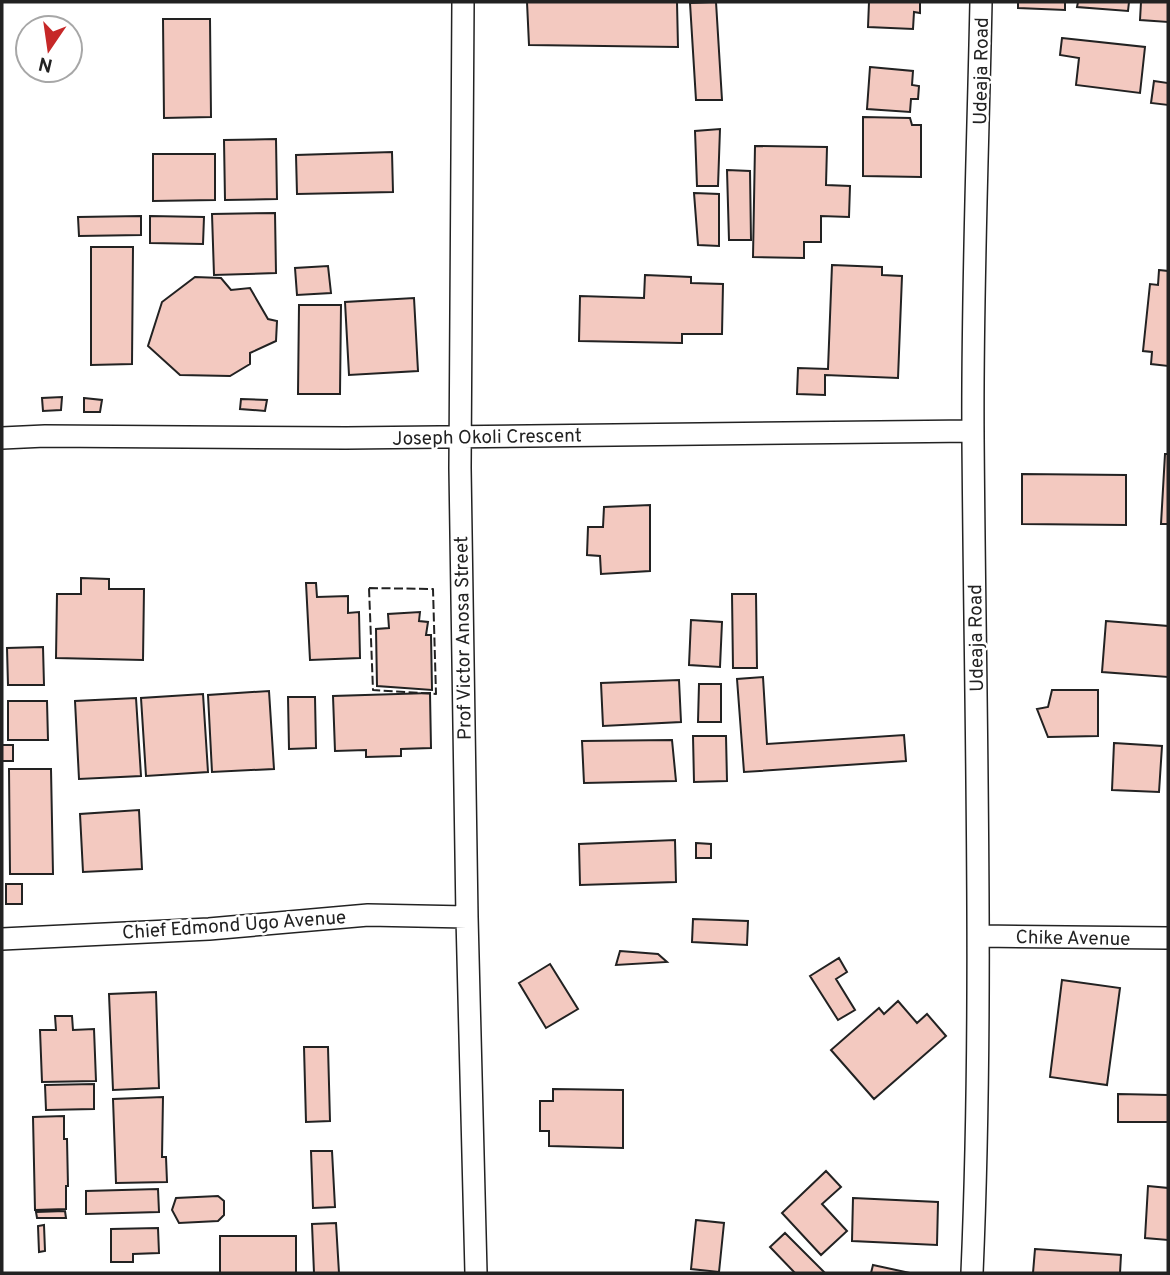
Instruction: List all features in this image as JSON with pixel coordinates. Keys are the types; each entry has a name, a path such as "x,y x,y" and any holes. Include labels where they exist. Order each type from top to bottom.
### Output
{"street":[{"name":"Prof Victor Anosa Street","path":"463,2 459,437 476,1273"},
{"name":"Udeaja Road","path":"972,1273 977,1146 979,936 973,431 981,2"},
{"name":"Joseph Okoli Crescent","path":"2,438 459,437 973,431"},
{"name":"Chief Edmond Ugo Avenue","path":"2,939 209,929 368,915 467,917"},
{"name":"Chike Avenue","path":"979,936 1168,939"}],"building":[{"path":"527,2 677,2 678,47 529,45"},
{"path":"716,2 722,100 696,100 690,3"},
{"path":"869,2 920,2 920,13 914,12 913,29 868,27"},
{"path":"1018,2 1065,2 1065,10 1018,8"},
{"path":"1078,2 1129,2 1128,11 1077,7"},
{"path":"1141,2 1168,2 1168,22 1140,20"},
{"path":"163,19 210,19 211,117 164,118"},
{"path":"1062,38 1145,47 1140,93 1076,85 1079,58 1060,55"},
{"path":"870,67 913,71 912,85 919,86 918,99 911,99 910,112 867,109"},
{"path":"1154,81 1168,83 1168,105 1151,103"},
{"path":"863,117 910,118 912,125 921,125 921,177 863,176"},
{"path":"720,129 718,186 697,186 695,131"},
{"path":"276,139 277,199 225,200 224,140"},
{"path":"755,146 827,147 826,185 850,186 849,217 821,216 821,242 804,242 804,258 753,257"},
{"path":"392,152 393,192 297,194 296,155"},
{"path":"153,154 215,154 215,200 153,201"},
{"path":"727,170 750,171 751,240 729,240"},
{"path":"694,193 719,194 719,246 698,245"},
{"path":"275,213 276,273 214,275 212,214"},
{"path":"141,216 141,235 79,236 78,217"},
{"path":"150,216 204,217 203,244 150,243"},
{"path":"91,247 133,247 132,364 91,365"},
{"path":"832,265 882,267 882,275 902,276 898,378 825,375 825,395 797,394 798,368 828,369"},
{"path":"328,266 331,293 297,295 295,268"},
{"path":"1159,270 1168,271 1168,366 1151,364 1152,352 1143,351 1150,284 1158,285"},
{"path":"645,275 691,277 691,283 723,284 722,334 682,334 682,343 579,341 580,296 644,298"},
{"path":"195,277 221,278 231,290 250,288 268,319 277,321 276,341 250,353 250,364 230,376 180,375 148,346 162,302"},
{"path":"414,298 418,371 349,375 345,302"},
{"path":"299,305 341,305 340,394 298,394"},
{"path":"62,397 61,410 43,411 42,398"},
{"path":"84,398 102,400 100,412 84,412"},
{"path":"241,399 267,400 265,411 240,409"},
{"path":"1165,454 1168,454 1168,524 1161,524"},
{"path":"1022,474 1126,475 1126,525 1022,524"},
{"path":"650,505 650,571 601,574 600,556 587,555 588,527 603,527 604,507"},
{"path":"81,578 109,579 109,589 144,589 143,660 56,658 57,594 81,594"},
{"path":"306,583 316,583 317,597 348,596 348,613 359,612 360,658 310,660"},
{"path":"732,594 756,594 757,668 733,668"},
{"path":"420,612 419,621 428,622 426,635 431,635 432,690 377,686 376,629 389,628 388,614"},
{"path":"691,620 722,622 720,667 689,665"},
{"path":"1106,621 1168,626 1168,677 1102,672"},
{"path":"43,647 44,685 8,685 7,648"},
{"path":"763,677 767,744 904,735 906,761 744,772 737,679"},
{"path":"679,680 681,722 603,726 601,683"},
{"path":"699,684 721,684 721,722 698,722"},
{"path":"1052,690 1098,690 1098,736 1048,737 1037,709 1048,707"},
{"path":"269,691 274,769 212,772 208,695"},
{"path":"430,693 431,748 401,749 401,756 366,757 366,750 335,751 333,696"},
{"path":"203,694 208,772 146,776 141,698"},
{"path":"288,697 315,697 316,748 289,749"},
{"path":"136,698 141,776 79,779 75,701"},
{"path":"8,701 47,701 48,740 8,740"},
{"path":"693,736 726,736 727,781 694,782"},
{"path":"672,740 676,781 584,783 582,741"},
{"path":"1114,743 1162,746 1159,792 1112,790"},
{"path":"2,745 13,745 13,761 2,761"},
{"path":"9,769 51,769 53,874 10,874"},
{"path":"139,810 142,869 83,872 80,814"},
{"path":"675,840 676,882 580,885 579,844"},
{"path":"696,843 711,844 711,858 696,858"},
{"path":"6,884 22,884 22,904 6,904"},
{"path":"693,919 748,921 747,945 692,942"},
{"path":"620,951 658,954 667,962 616,965"},
{"path":"839,958 847,972 836,979 855,1010 838,1020 810,976"},
{"path":"550,964 578,1009 546,1028 519,983"},
{"path":"1062,980 1120,988 1107,1085 1050,1077"},
{"path":"156,992 159,1088 113,1090 109,994"},
{"path":"898,1001 917,1023 927,1014 946,1036 874,1099 831,1050 879,1008 884,1014"},
{"path":"55,1016 72,1016 73,1030 94,1029 96,1081 42,1082 40,1030 56,1030"},
{"path":"304,1047 328,1047 330,1121 306,1122"},
{"path":"94,1084 94,1109 46,1110 45,1085"},
{"path":"553,1089 623,1090 623,1148 549,1146 549,1131 540,1131 540,1101 553,1101"},
{"path":"1118,1094 1168,1095 1168,1122 1118,1122"},
{"path":"163,1097 162,1157 166,1157 167,1182 116,1183 113,1099"},
{"path":"64,1116 64,1139 67,1139 66,1209 35,1210 33,1117"},
{"path":"311,1151 332,1151 335,1207 313,1208"},
{"path":"826,1171 841,1187 822,1204 847,1231 821,1255 782,1213"},
{"path":"1148,1186 1168,1188 1168,1240 1145,1238"},
{"path":"158,1189 159,1212 86,1214 86,1191"},
{"path":"218,1196 224,1201 224,1215 218,1221 179,1223 172,1210 176,1198"},
{"path":"853,1198 938,1202 937,1245 852,1241"},
{"path":"65,1211 66,1218 37,1218 36,1212"},
{"path":"696,1220 724,1223 719,1272 691,1269"},
{"path":"336,1223 339,1273 314,1273 312,1224"},
{"path":"44,1225 45,1251 39,1252 38,1226"},
{"path":"158,1228 159,1253 133,1254 133,1262 111,1262 111,1229"},
{"path":"785,1233 825,1273 795,1273 770,1247"},
{"path":"220,1236 296,1236 296,1273 220,1273"},
{"path":"1035,1249 1121,1255 1120,1273 1033,1273"},
{"path":"873,1265 910,1273 871,1273"}],"fence":[{"path":"369,588 433,589 436,694 373,690 369,588"}]}
